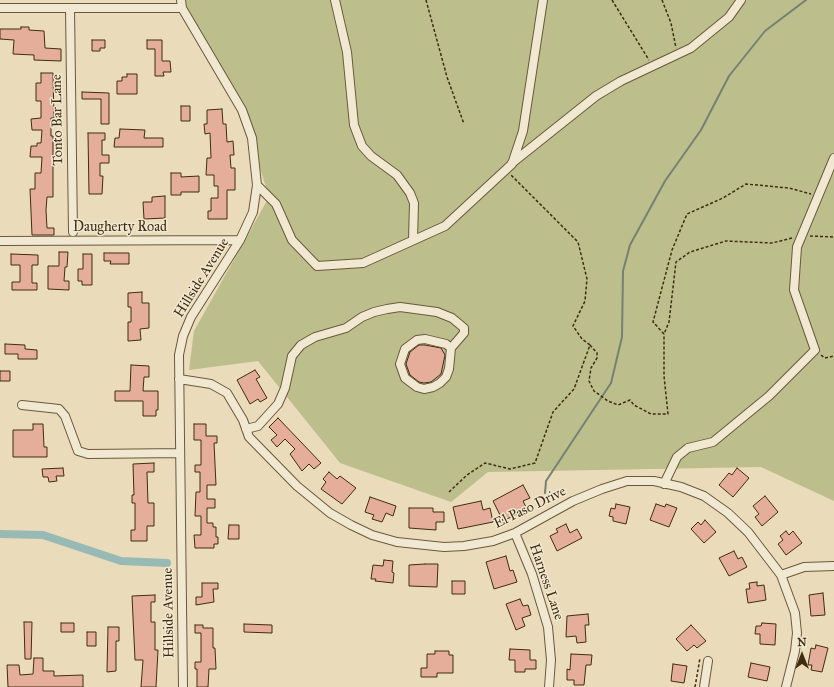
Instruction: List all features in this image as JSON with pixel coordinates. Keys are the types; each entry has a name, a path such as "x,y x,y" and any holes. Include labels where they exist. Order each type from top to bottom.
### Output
{"street":[{"path":"335,0 346,47 354,125 362,146 371,156 397,175 410,193 414,203 413,240"},
{"path":"257,185 276,204 292,240 317,266 363,263 445,226 508,167 596,96 654,65 691,48 729,17 741,0"},
{"path":"508,167 522,131 543,1"},
{"path":"0,8 46,4 70,8 181,4"},
{"name":"Hillside Avenue","path":"181,4 242,110 252,138 257,185 253,212 240,240 191,317 183,336 179,355 183,687"},
{"name":"Tonto Bar Lane","path":"70,8 73,232"},
{"path":"664,484 677,457 688,448 713,442 769,396 815,350 794,290 797,247 834,158"},
{"name":"Daugherty Road","path":"0,241 240,240"},
{"path":"246,429 258,426 278,404 282,396 289,365 296,350 311,339 340,330 362,317 387,309 400,308 437,312 452,318 464,328 464,333 452,348 449,369 446,377 433,387 424,389 417,387 404,378 400,364 401,356 410,344 425,339 446,344 452,348"},
{"name":"El Paso Drive","path":"179,379 211,384 227,393 249,437 298,486 330,513 372,535 397,542 444,547 464,546 493,541 515,533 573,501 627,481 681,487 704,496 728,513 748,532 781,575 795,613 797,633 795,651 786,687"},
{"path":"22,405 59,409 65,416 78,451 88,454 180,453"},
{"name":"Harness Lane","path":"515,533 532,574 548,627 551,660 549,687"},
{"path":"781,575 804,568 834,566"},
{"path":"704,687 708,661"}],"path":[{"path":"426,0 447,77 464,124"},
{"path":"612,0 646,58 654,65"},
{"path":"662,0 671,23 678,54"},
{"path":"508,167 578,242 587,279 585,301 573,326 582,339 597,353 597,358 591,368 589,381 594,391 608,401 618,405 630,400 634,405 651,414 668,414 664,376 664,334 669,322 676,262 690,252 726,241 772,243 801,236 834,237"},
{"path":"664,334 654,322 672,250 687,214 723,198 746,184 789,188 818,196"},
{"path":"449,492 467,475 485,463 510,469 535,462 553,412 574,389 590,345"},
{"path":"815,350 825,358 834,356"},
{"path":"695,687 700,658"}],"green space":[{"path":"181,0 834,0 834,501 761,467 488,472 451,502 340,463 258,361 189,370 194,331 269,197 242,110"}],"building":[{"path":"21,27 29,27 29,30 44,31 45,48 61,49 61,61 34,60 34,55 13,54 14,40 0,39 0,29 21,29"},
{"path":"92,40 105,40 105,48 100,48 100,51 92,51"},
{"path":"147,40 162,40 162,61 170,61 171,72 163,72 164,76 155,76 155,49 147,49"},
{"path":"41,73 53,73 54,118 51,118 51,136 53,136 53,197 47,197 46,210 47,228 54,228 54,235 32,235 30,189 35,189 35,173 41,173 42,157 30,157 31,146 37,146 37,143 41,143 42,130 32,130 31,119 41,118 41,101 36,101 36,83 41,83"},
{"path":"127,74 137,74 137,94 117,94 117,81 122,81 122,77 127,77"},
{"path":"82,92 109,93 109,124 101,124 101,99 82,99"},
{"path":"181,106 190,106 190,121 181,121"},
{"path":"222,109 223,124 226,124 227,142 233,141 234,155 230,155 231,168 235,168 235,190 227,190 227,219 208,219 208,211 211,211 211,198 218,198 218,186 214,186 214,175 206,175 207,158 211,158 210,133 205,134 204,124 207,124 207,110"},
{"path":"120,129 145,130 144,138 163,138 163,147 114,147 115,138 119,138"},
{"path":"88,133 105,133 105,140 102,140 102,155 109,155 109,163 100,163 100,176 103,176 102,194 89,194"},
{"path":"171,173 181,173 181,177 199,176 199,192 181,192 181,195 171,195"},
{"path":"165,196 165,218 144,219 143,202 152,202 152,197"},
{"path":"59,252 68,252 64,281 69,281 69,290 48,289 48,266 59,266"},
{"path":"104,253 129,253 129,264 110,264 111,261 104,261"},
{"path":"11,254 38,255 38,265 32,265 32,283 37,283 37,290 12,290 12,282 20,282 20,265 11,265"},
{"path":"83,254 92,254 92,285 82,285 82,281 78,281 78,269 83,269"},
{"path":"142,292 142,303 149,303 149,328 140,329 141,340 128,341 128,322 131,322 131,307 128,307 128,293"},
{"path":"5,344 25,345 25,349 37,350 37,359 18,359 18,354 5,354"},
{"path":"419,345 441,348 445,355 441,374 431,382 419,382 410,375 406,364 410,352"},
{"path":"131,365 149,366 149,377 144,377 143,391 158,391 158,410 156,410 156,416 143,416 143,401 115,401 115,391 130,391"},
{"path":"255,370 260,377 256,379 267,398 260,402 258,399 250,404 237,380"},
{"path":"0,371 10,371 10,381 0,381"},
{"path":"278,418 321,463 314,469 309,464 302,471 290,454 295,449 285,439 277,447 271,440 277,435 269,427"},
{"path":"33,424 43,424 44,447 47,447 47,457 13,457 13,430 33,430"},
{"path":"194,424 206,424 206,436 217,436 217,443 214,443 216,485 207,485 207,499 215,499 215,508 207,508 207,523 213,523 213,527 216,527 216,537 218,537 218,544 214,544 214,548 195,548 194,535 201,535 201,516 195,516 196,492 200,492 200,472 195,472 195,465 201,465 201,440 194,440"},
{"path":"154,463 154,472 147,472 148,503 154,503 154,526 147,526 147,541 131,541 131,530 135,530 135,503 132,503 132,495 134,495 133,464"},
{"path":"63,468 64,476 56,476 57,481 49,482 48,477 43,477 42,469"},
{"path":"737,468 749,478 733,497 719,485 729,473 732,475"},
{"path":"329,472 337,479 340,476 356,488 342,504 321,489 326,482 323,479"},
{"path":"523,485 530,498 523,501 527,509 503,521 493,501"},
{"path":"765,496 778,512 762,526 755,517 759,514 753,506"},
{"path":"370,497 396,506 393,516 386,513 382,522 372,519 374,515 365,512"},
{"path":"481,501 483,510 490,508 493,522 458,529 453,507"},
{"path":"616,504 630,507 626,524 613,521 613,517 609,516 611,508 615,509"},
{"path":"656,504 665,507 666,504 677,508 669,527 650,520"},
{"path":"409,508 433,508 433,512 444,512 444,522 436,522 436,530 409,528"},
{"path":"705,520 716,532 704,543 691,529 698,522 701,525"},
{"path":"566,524 570,533 577,529 582,538 557,551 550,536 558,532 556,529"},
{"path":"229,525 239,525 239,539 228,539"},
{"path":"786,531 789,535 793,531 802,543 786,555 778,544 783,540 780,536"},
{"path":"734,551 738,559 742,557 747,567 729,576 719,558"},
{"path":"506,556 510,571 513,570 517,582 494,589 486,562"},
{"path":"384,560 393,561 393,583 375,581 376,579 371,579 373,565 383,566"},
{"path":"438,564 437,587 409,586 409,565"},
{"path":"452,581 465,581 465,594 452,594"},
{"path":"757,582 757,586 764,585 766,600 748,603 746,589 750,589 749,583"},
{"path":"202,583 218,583 218,589 213,589 214,602 196,605 196,597 202,597"},
{"path":"823,593 825,615 811,616 809,595"},
{"path":"155,595 155,602 151,602 151,622 155,622 155,650 158,650 156,687 141,687 143,660 135,660 132,596"},
{"path":"520,599 523,606 528,605 531,615 522,618 525,626 516,630 506,604"},
{"path":"588,614 589,625 585,625 586,642 577,643 576,636 566,637 567,616"},
{"path":"24,622 32,622 31,659 25,659"},
{"path":"61,623 74,623 74,632 61,632"},
{"path":"762,623 776,624 775,645 760,644 760,634 755,634 756,626 761,626"},
{"path":"244,624 272,625 272,633 244,632"},
{"path":"195,625 203,625 203,628 213,628 213,648 215,648 216,669 209,669 208,687 197,687 197,669 195,669 195,662 201,662 201,633 195,633"},
{"path":"691,625 706,641 697,648 694,645 687,651 676,639"},
{"path":"108,627 119,627 119,641 116,641 116,671 107,672"},
{"path":"87,632 96,632 96,646 87,646"},
{"path":"816,645 828,648 822,672 811,670 812,665 808,665 811,648 815,649"},
{"path":"510,649 530,650 530,660 536,660 536,669 525,669 525,672 515,672 515,660 509,660"},
{"path":"435,651 449,651 449,655 453,655 453,673 437,673 437,677 421,677 421,668 427,668 427,654 435,654"},
{"path":"571,654 592,655 591,665 586,665 584,685 574,685 574,680 567,680 567,669 570,670"},
{"path":"34,658 43,658 43,671 54,671 54,676 83,675 83,687 8,687 7,665 19,665 20,675 33,674"},
{"path":"751,663 770,667 767,681 748,677"},
{"path":"673,664 687,666 684,683 671,681"}],"waterway":[{"path":"545,493 546,481 611,383 622,337 623,271 630,245 665,181 701,130 729,76 765,31 806,0"},
{"path":"0,534 43,535 121,561 167,563"}]}
